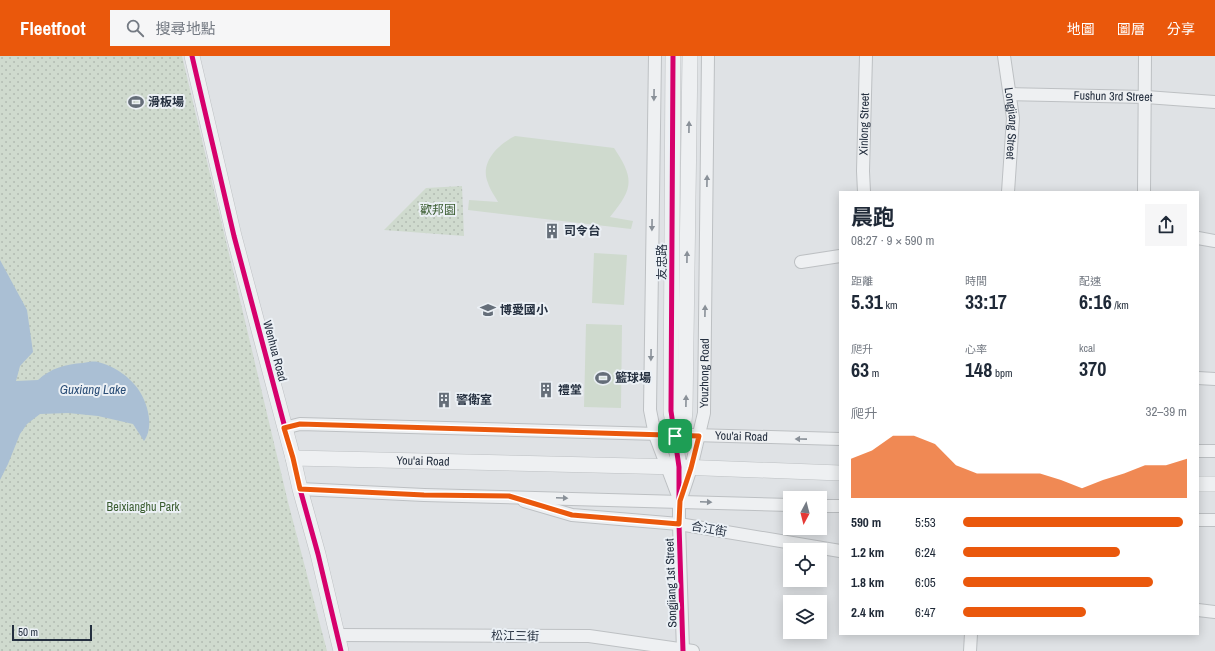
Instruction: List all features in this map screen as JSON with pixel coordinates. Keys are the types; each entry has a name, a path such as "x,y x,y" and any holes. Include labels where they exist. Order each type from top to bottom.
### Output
{"street":[{"name":"Wenhua Road","path":"192,56 234,236 318,554 340,651"},
{"path":"655,56 650,410 655,435 679,467"},
{"name":"友忠路","path":"673,56 671,411 679,436"},
{"name":"Youzhong Road","path":"679,467 679,436 685,410 690,56"},
{"name":"Youzhong Road","path":"679,467 699,436 704,413 708,56"},
{"name":"Xinlong Street","path":"864,191 863,171 866,56"},
{"name":"Longjiang Street","path":"1004,56 1013,118 1008,191"},
{"path":"1144,191 1146,97 1145,56"},
{"name":"Fushun 3rd Street","path":"1010,94 1146,97 1215,102"},
{"path":"1199,238 1215,241"},
{"path":"801,262 839,256"},
{"path":"1199,378 1215,379"},
{"name":"You'ai Road","path":"284,428 300,424 679,436 839,439"},
{"path":"1199,451 1215,451"},
{"name":"You'ai Road","path":"293,458 679,467 839,473"},
{"name":"Songjiang 1st Street","path":"679,467 679,524 686,650"},
{"path":"1199,484 1215,484"},
{"path":"300,489 424,495 509,496 783,505"},
{"name":"合江街","path":"509,496 572,515 679,524 839,551"},
{"path":"827,506 839,506"},
{"path":"1199,520 1215,520"},
{"path":"1199,610 1215,612"},
{"name":"松江三街","path":"336,635 589,636 686,650"},
{"path":"970,651 971,635"}],"green space":[{"name":"Beixianghu Park","path":"0,56 182,56 288,502 327,651 0,651"},
{"path":"515,136 614,148 625,168 628,176 628,184 627,191 623,199 610,217 633,221 631,229 468,210 469,200 498,202 489,186 486,168 488,161 497,149"},
{"name":"歡邦園","path":"462,186 464,236 384,230 426,188"},
{"path":"594,253 627,255 624,305 592,303"},
{"name":"籃球場","path":"586,324 622,325 621,408 584,407"}],"water":[{"name":"Guxiang Lake","path":"0,260 27,310 33,352 20,366 16,381 38,380 53,370 65,366 91,362 96,362 115,368 135,385 144,400 148,412 149,425 148,433 144,441 133,424 98,416 68,413 40,414 27,424 20,434 0,480"}],"cycle path":[{"path":"192,56 234,236 318,554 341,651"},
{"path":"673,56 671,411 679,467 679,524 683,651"}],"place":[{"name":"滑板場","path":"136,102"},
{"name":"司令台","path":"552,231"},
{"name":"博愛國小","path":"488,310"},
{"name":"籃球場","path":"603,378"},
{"name":"禮堂","path":"546,390"},
{"name":"警衛室","path":"444,400"}],"route":[{"path":"300,424 675,436 699,436 691,468 680,501 679,524 572,515 509,496 424,495 300,489 289,442 284,428 300,424"}]}
